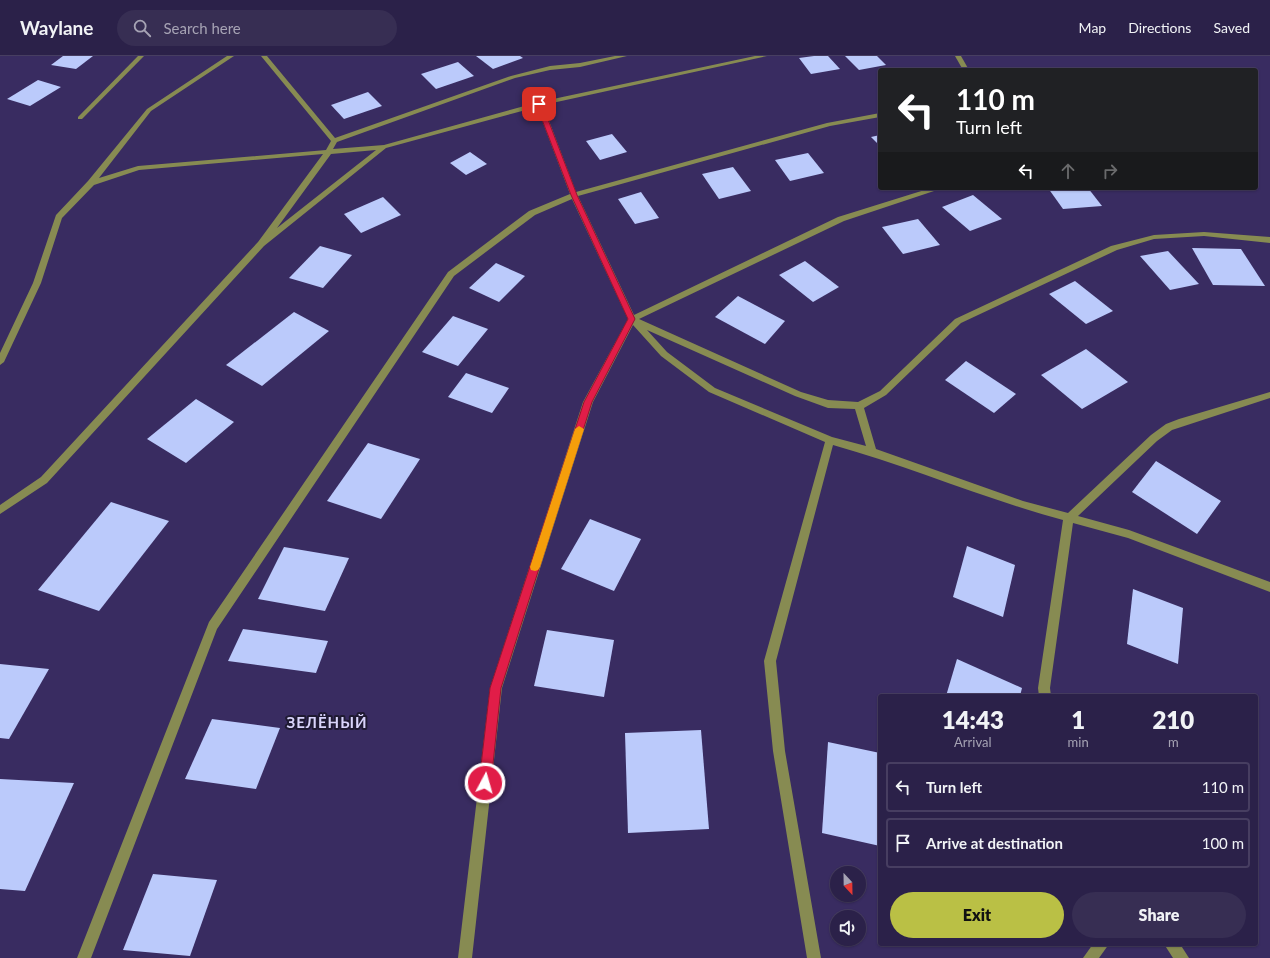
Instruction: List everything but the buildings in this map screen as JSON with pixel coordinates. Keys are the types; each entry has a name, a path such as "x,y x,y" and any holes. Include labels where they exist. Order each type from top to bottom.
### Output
{"street":[{"path":"80,118 141,56"},
{"path":"0,362 37,283 59,217 91,183 149,110 231,56"},
{"path":"264,56 334,141"},
{"path":"0,510 44,480 261,244 329,151 334,141 513,77 550,68 580,65 624,56"},
{"path":"91,183 138,168 384,147 539,104 764,56"},
{"path":"958,56 965,68"},
{"path":"539,104 574,195 632,319 664,354 712,390 830,440 872,452 1023,505 1068,519 1128,534 1270,587"},
{"path":"84,958 213,626 451,274 532,213 574,195 829,124 878,115"},
{"path":"261,244 384,147"},
{"path":"465,958 496,688 588,402 632,319 841,219 933,190"},
{"path":"632,319 798,394 828,404 859,406 883,393 958,321 1114,248 1154,238 1204,234 1270,240"},
{"path":"1045,694 1044,688 1068,519 1154,438 1169,427 1270,395"},
{"path":"859,406 872,452"},
{"path":"814,958 779,751 770,661 830,440"},
{"path":"1090,958 1100,946"},
{"path":"1173,946 1182,958"}],"slow traffic":[{"path":"535,567 579,429"}],"district":[{"name":"ЗЕЛЁНЫЙ","path":"327,723"}],"route":[{"path":"485,783 496,688 588,402 632,319 574,195 539,104"}]}
